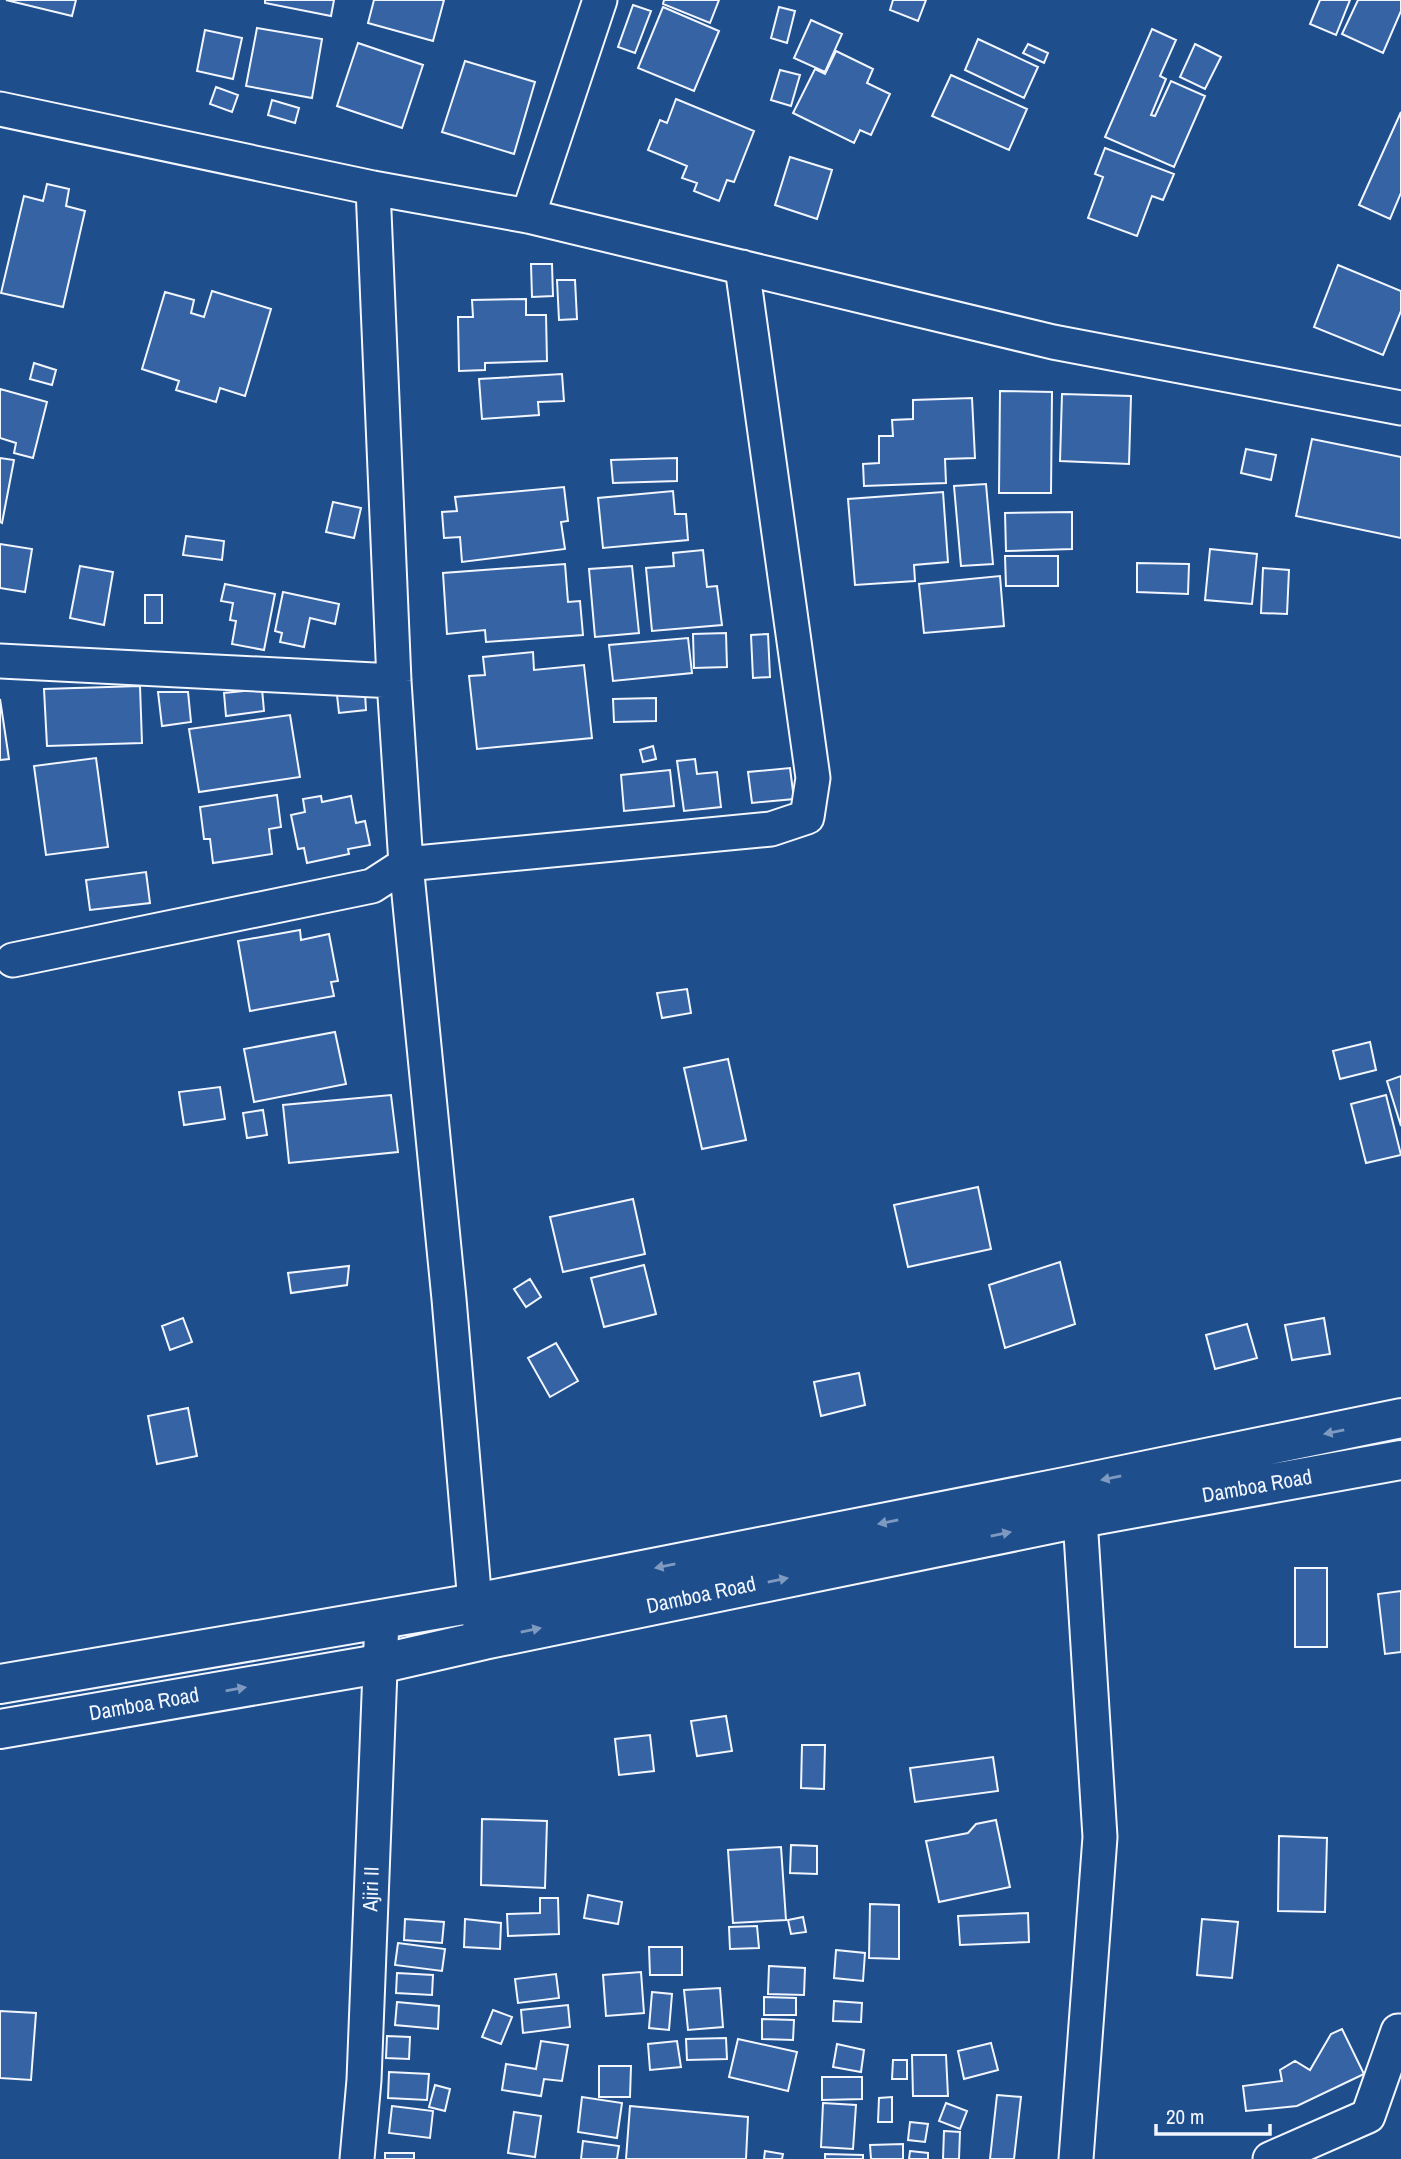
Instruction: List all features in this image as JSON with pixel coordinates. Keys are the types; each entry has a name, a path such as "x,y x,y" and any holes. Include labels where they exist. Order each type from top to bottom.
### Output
{"main road":[{"name":"Damboa Road","path":"0,1684 475,1603 1401,1418"},
{"name":"Damboa Road","path":"0,1729 379,1664 1080,1518 1401,1460"}],"street":[{"path":"528,216 600,0"},
{"path":"0,109 373,188 528,216 1053,342 1401,408"},
{"path":"373,188 394,681 406,864 475,1603 484,1640"},
{"path":"13,960 372,886 406,864 771,829 807,817 813,778 742,267"},
{"path":"0,661 394,681"},
{"path":"1076,2159 1100,1837 1080,1518"},
{"name":"Ajiri II","path":"357,2159 364,2080 382,1619"},
{"path":"1270,2159 1368,2116 1398,2031 1401,2031"}],"building":[{"path":"6,0 76,0 72,16"},
{"path":"265,0 334,0 331,16 265,3"},
{"path":"374,0 444,0 433,41 368,23"},
{"path":"664,0 719,0 710,23 663,4"},
{"path":"893,0 926,0 918,21 890,10"},
{"path":"1320,0 1350,0 1336,35 1310,24"},
{"path":"1358,0 1401,0 1401,11 1383,53 1342,34"},
{"path":"633,5 651,11 635,53 618,47"},
{"path":"663,7 719,31 694,91 638,68"},
{"path":"779,7 795,11 787,43 771,38"},
{"path":"811,20 842,34 825,72 794,58"},
{"path":"257,28 322,39 312,98 246,86"},
{"path":"1152,29 1176,40 1160,76 1166,79 1151,115 1155,116 1171,81 1205,96 1174,167 1105,137"},
{"path":"205,30 242,38 233,79 197,71"},
{"path":"978,39 1038,67 1024,98 965,70"},
{"path":"358,43 423,65 402,128 337,106"},
{"path":"1028,44 1048,53 1044,63 1023,53"},
{"path":"1195,44 1221,57 1205,89 1180,77"},
{"path":"836,51 873,69 867,83 890,94 871,135 860,130 854,143 793,113 815,69 825,74"},
{"path":"465,61 535,82 514,154 442,132"},
{"path":"780,70 800,75 791,106 771,100"},
{"path":"951,75 1027,109 1009,150 932,116"},
{"path":"216,87 238,95 232,112 210,104"},
{"path":"676,99 754,131 734,182 727,180 719,201 694,191 697,183 682,178 687,166 648,150 660,120 667,123"},
{"path":"272,100 299,108 295,123 268,115"},
{"path":"1401,112 1401,193 1390,219 1359,205"},
{"path":"1105,148 1174,174 1163,200 1152,196 1137,236 1088,218 1103,177 1095,174"},
{"path":"790,157 832,170 817,219 775,205"},
{"path":"47,184 69,189 66,206 85,211 63,307 1,293 24,196 43,201"},
{"path":"531,264 552,264 553,296 532,297"},
{"path":"1338,265 1401,291 1401,311 1383,355 1314,327"},
{"path":"557,280 575,280 577,319 559,320"},
{"path":"212,291 271,309 245,396 220,388 216,402 176,390 179,381 142,369 165,292 194,300 191,313 204,317"},
{"path":"526,299 526,315 546,315 547,361 485,363 485,370 459,371 458,317 473,317 472,300"},
{"path":"34,363 56,370 52,385 30,379"},
{"path":"562,374 564,401 538,402 539,415 482,419 479,379"},
{"path":"0,389 47,402 33,458 14,453 16,443 0,438"},
{"path":"1000,391 1052,392 1051,493 999,493"},
{"path":"1062,394 1131,396 1129,464 1060,461"},
{"path":"972,398 975,458 945,459 946,483 864,486 863,464 879,463 879,436 893,436 892,420 913,419 913,400"},
{"path":"1312,439 1401,457 1401,538 1296,516"},
{"path":"1246,449 1276,455 1271,480 1241,473"},
{"path":"0,458 14,460 2,523 0,522"},
{"path":"677,458 677,481 613,483 611,460"},
{"path":"986,484 993,564 961,566 954,486"},
{"path":"564,487 568,521 561,522 565,549 462,562 460,537 444,538 442,512 457,511 455,497"},
{"path":"673,491 675,514 686,514 688,540 603,548 598,498"},
{"path":"943,492 948,562 914,565 915,581 855,585 848,499"},
{"path":"333,502 361,508 354,538 326,532"},
{"path":"1072,512 1072,549 1006,551 1005,513"},
{"path":"186,536 224,541 222,560 183,555"},
{"path":"0,544 32,549 25,592 0,588"},
{"path":"1210,549 1257,554 1252,604 1205,600"},
{"path":"703,550 707,587 717,586 722,625 652,631 646,568 674,566 673,553"},
{"path":"1005,556 1058,556 1058,586 1006,586"},
{"path":"1137,563 1189,564 1188,594 1137,592"},
{"path":"565,564 568,602 580,601 583,635 486,642 485,630 447,634 443,573"},
{"path":"80,566 113,572 104,625 70,618"},
{"path":"632,566 639,633 595,637 589,569"},
{"path":"1263,568 1289,570 1287,614 1261,613"},
{"path":"1000,576 1004,626 924,633 919,584"},
{"path":"225,584 275,594 264,650 232,644 236,621 230,620 233,603 221,601"},
{"path":"283,592 339,604 335,624 310,618 304,647 280,642 282,633 275,631"},
{"path":"145,595 162,595 162,623 145,623"},
{"path":"726,633 727,667 694,668 693,634"},
{"path":"768,634 770,677 753,678 751,635"},
{"path":"688,638 692,673 613,681 609,645"},
{"path":"533,652 534,670 584,665 592,738 477,749 469,676 485,675 483,657"},
{"path":"140,686 142,743 47,746 44,689"},
{"path":"262,689 264,711 226,716 224,693"},
{"path":"158,692 188,692 191,722 162,726"},
{"path":"365,693 366,710 339,713 337,695"},
{"path":"656,698 656,721 614,722 613,699"},
{"path":"0,699 9,759 0,760"},
{"path":"290,715 300,777 199,792 189,729"},
{"path":"653,746 656,759 643,762 640,750"},
{"path":"96,758 108,847 46,855 34,766"},
{"path":"695,759 697,774 717,772 721,807 684,811 677,761"},
{"path":"790,768 794,799 752,803 748,772"},
{"path":"670,770 674,806 624,811 621,775"},
{"path":"277,795 281,827 269,829 272,854 213,863 210,839 204,839 200,807"},
{"path":"321,796 322,802 351,796 356,823 365,821 370,845 348,849 349,854 307,863 304,848 298,849 291,815 305,812 303,799"},
{"path":"146,872 150,903 90,910 86,880"},
{"path":"300,930 301,940 329,934 338,981 331,982 334,996 250,1011 238,941"},
{"path":"687,989 691,1013 662,1018 657,993"},
{"path":"335,1032 346,1084 254,1102 244,1049"},
{"path":"1370,1042 1376,1070 1340,1079 1333,1051"},
{"path":"728,1059 746,1140 702,1149 684,1068"},
{"path":"1401,1076 1401,1126 1387,1081"},
{"path":"220,1087 225,1119 184,1125 179,1092"},
{"path":"391,1095 398,1152 289,1163 283,1105"},
{"path":"1386,1095 1401,1155 1366,1163 1351,1104"},
{"path":"263,1110 267,1135 247,1138 243,1113"},
{"path":"978,1187 991,1249 908,1267 894,1205"},
{"path":"633,1199 645,1254 563,1272 550,1217"},
{"path":"1060,1262 1075,1324 1005,1348 989,1285"},
{"path":"644,1265 656,1314 604,1327 591,1278"},
{"path":"349,1266 347,1285 291,1293 288,1273"},
{"path":"530,1279 541,1297 526,1307 514,1289"},
{"path":"183,1318 192,1342 170,1350 162,1326"},
{"path":"1324,1318 1330,1354 1292,1360 1285,1325"},
{"path":"1247,1324 1257,1358 1215,1369 1206,1335"},
{"path":"556,1343 578,1381 550,1397 528,1358"},
{"path":"859,1373 865,1405 821,1416 814,1382"},
{"path":"188,1408 197,1456 157,1464 148,1416"},
{"path":"1295,1568 1327,1568 1327,1647 1295,1647"},
{"path":"1401,1591 1401,1652 1385,1654 1378,1594"},
{"path":"726,1716 732,1751 697,1756 691,1721"},
{"path":"650,1735 654,1771 619,1775 615,1739"},
{"path":"802,1745 825,1745 824,1789 801,1788"},
{"path":"993,1757 998,1791 915,1802 910,1768"},
{"path":"482,1819 547,1821 545,1888 481,1885"},
{"path":"996,1820 1010,1887 939,1902 926,1841 968,1833 976,1824"},
{"path":"1279,1836 1327,1838 1325,1912 1278,1911"},
{"path":"791,1845 817,1846 817,1874 790,1873"},
{"path":"781,1847 786,1920 733,1923 728,1850"},
{"path":"588,1895 622,1902 618,1924 584,1918"},
{"path":"540,1898 558,1898 559,1934 508,1936 507,1914 540,1913"},
{"path":"870,1904 899,1905 899,1959 869,1958"},
{"path":"1028,1913 1029,1942 960,1945 958,1916"},
{"path":"803,1917 806,1932 791,1934 788,1920"},
{"path":"405,1919 444,1922 442,1943 404,1940"},
{"path":"465,1919 501,1923 500,1949 464,1947"},
{"path":"1202,1919 1238,1922 1232,1978 1197,1975"},
{"path":"757,1926 759,1948 730,1949 729,1927"},
{"path":"398,1943 445,1949 442,1971 395,1965"},
{"path":"649,1947 682,1947 682,1975 650,1975"},
{"path":"836,1950 865,1953 863,1981 834,1978"},
{"path":"769,1966 805,1968 804,1995 768,1994"},
{"path":"641,1972 644,2013 606,2016 603,1975"},
{"path":"397,1973 433,1975 432,1995 396,1993"},
{"path":"556,1974 559,1998 518,2003 515,1979"},
{"path":"720,1988 723,2027 688,2030 684,1990"},
{"path":"652,1992 672,1994 669,2030 649,2028"},
{"path":"764,1997 796,1998 796,2015 764,2015"},
{"path":"834,2001 862,2003 861,2022 833,2021"},
{"path":"397,2002 439,2006 438,2029 395,2025"},
{"path":"568,2005 570,2027 523,2033 521,2010"},
{"path":"493,2010 512,2017 501,2044 482,2037"},
{"path":"0,2011 36,2013 31,2080 0,2078"},
{"path":"762,2019 794,2020 793,2040 762,2039"},
{"path":"1342,2029 1364,2074 1297,2106 1246,2111 1243,2086 1282,2081 1280,2070 1295,2061 1310,2070 1331,2034"},
{"path":"387,2036 410,2037 409,2059 386,2058"},
{"path":"726,2038 727,2059 687,2060 686,2039"},
{"path":"738,2039 797,2052 788,2091 729,2077"},
{"path":"541,2041 568,2045 562,2081 544,2079 541,2096 502,2090 506,2064 536,2069"},
{"path":"677,2041 681,2067 650,2070 648,2044"},
{"path":"991,2043 998,2070 964,2079 958,2051"},
{"path":"837,2044 864,2050 861,2072 833,2067"},
{"path":"912,2055 946,2055 948,2096 913,2096"},
{"path":"893,2060 907,2060 907,2079 892,2079"},
{"path":"599,2066 631,2066 630,2097 599,2097"},
{"path":"389,2072 429,2074 427,2100 388,2098"},
{"path":"822,2077 862,2077 862,2099 822,2100"},
{"path":"435,2085 450,2089 445,2111 429,2107"},
{"path":"997,2095 1021,2097 1014,2159 990,2159"},
{"path":"582,2097 622,2103 617,2138 578,2132"},
{"path":"892,2097 892,2122 878,2122 879,2098"},
{"path":"823,2103 856,2105 853,2149 821,2147"},
{"path":"946,2103 967,2111 960,2129 939,2121"},
{"path":"392,2106 433,2111 430,2138 389,2133"},
{"path":"630,2106 748,2117 746,2159 626,2159"},
{"path":"514,2112 541,2116 535,2157 508,2153"},
{"path":"910,2122 928,2124 925,2142 908,2140"},
{"path":"944,2131 960,2132 959,2159 943,2159"},
{"path":"583,2141 619,2146 617,2159 581,2159"},
{"path":"903,2144 903,2159 871,2159 870,2145"},
{"path":"765,2151 783,2154 782,2159 764,2159"},
{"path":"910,2151 928,2153 928,2159 909,2159"},
{"path":"385,2153 414,2153 414,2159 385,2159"},
{"path":"825,2154 863,2155 863,2159 825,2159"}]}
